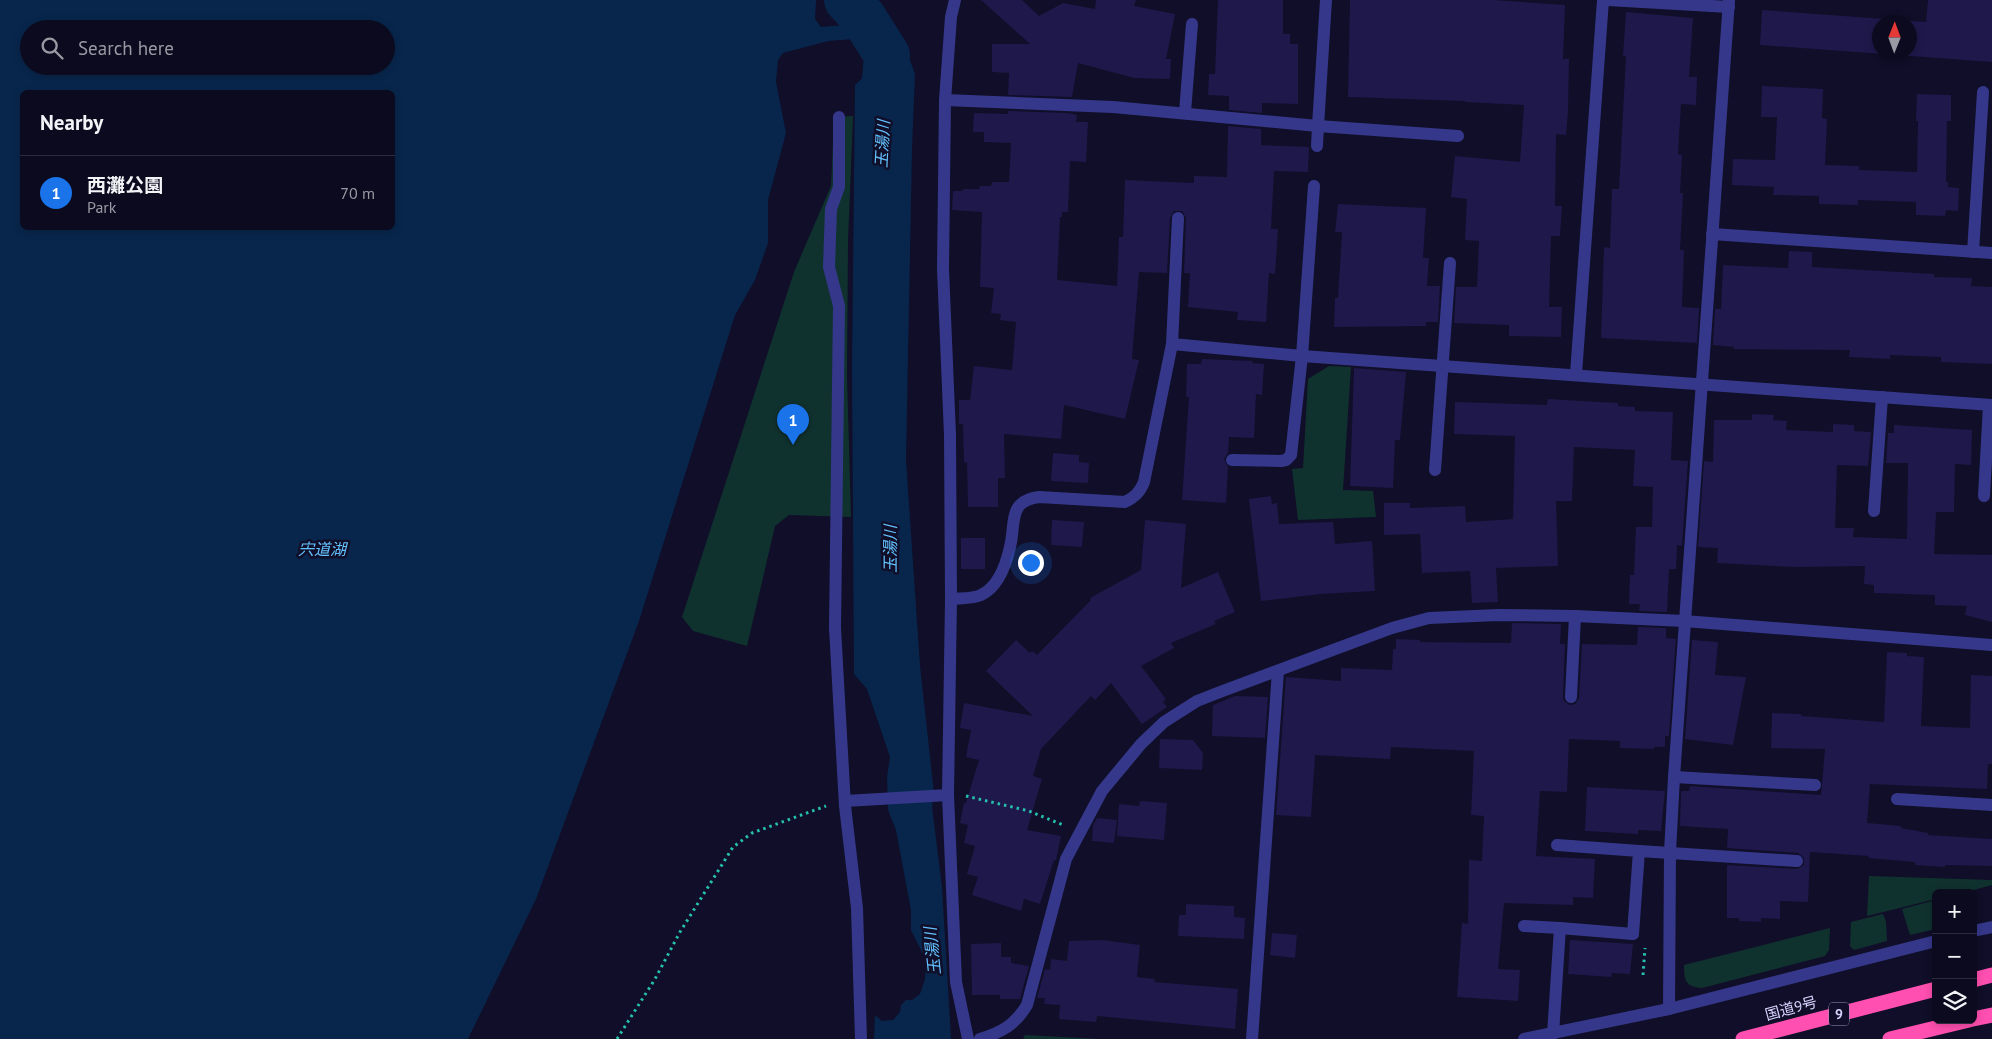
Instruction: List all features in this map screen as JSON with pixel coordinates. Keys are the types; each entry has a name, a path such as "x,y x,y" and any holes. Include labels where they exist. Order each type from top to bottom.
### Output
{"highway":[{"path":"1977,979 1992,975"},
{"name":"国道9号","path":"1743,1039 1932,990"},
{"path":"1977,1018 1992,1015"},
{"path":"1890,1039 1952,1024"}],"street":[{"path":"955,0 950,17 945,100 943,269 950,435 951,599 942,795 956,982 968,1039"},
{"path":"1317,146 1326,0"},
{"path":"1576,374 1603,0"},
{"path":"1608,0 1729,4 1674,777 1670,852 1669,1009"},
{"path":"1185,112 1192,24"},
{"path":"1973,252 1984,92"},
{"path":"945,100 1185,112 1318,126 1458,136"},
{"path":"839,117 839,187 830,209 829,268 839,306 835,628 857,908 861,1039"},
{"path":"1232,460 1281,461 1286,460 1291,455 1302,356 1314,186"},
{"path":"951,599 979,596 991,590 999,578 1011,547 1014,518 1017,508 1023,502 1030,498 1039,497 1125,502 1133,498 1140,491 1144,482 1172,344 1178,218"},
{"path":"1712,234 1992,253"},
{"path":"1435,470 1450,263"},
{"path":"1172,344 1302,356 1576,374 1990,405 1984,496"},
{"path":"1874,511 1882,397"},
{"path":"980,1039 1008,1027 1019,1018 1027,1005 1066,859 1102,791 1141,744 1164,722 1197,701 1392,628 1429,618 1498,615 1684,621 1992,645"},
{"path":"1571,697 1575,616"},
{"path":"1252,1039 1278,671"},
{"path":"1674,777 1815,786"},
{"path":"848,801 942,795"},
{"path":"1897,799 1992,805"},
{"path":"1557,845 1797,860"},
{"path":"1524,926 1633,934 1639,851"},
{"path":"1977,930 1992,927"},
{"path":"1553,1034 1560,928"},
{"path":"1524,1039 1669,1009 1932,942"}],"path":[{"path":"942,795 968,797 1029,811 1079,832"},
{"path":"617,1039 733,847 743,839 764,828 814,810 848,801"}],"green space":[{"path":"853,116 848,241 847,376 851,517 789,515 775,526 747,646 693,631 682,617 794,272 831,186 834,117"},
{"path":"1329,366 1351,367 1343,490 1373,491 1376,517 1298,520 1292,469 1303,468 1308,379"},
{"path":"1869,876 1992,880 1992,885 1977,889 1932,889 1932,900 1867,916"},
{"path":"1932,901 1932,930 1910,935 1902,909"},
{"path":"1883,914 1886,922 1887,941 1854,950 1850,946 1851,922"},
{"path":"1830,928 1829,950 1825,956 1702,988 1692,986 1685,979 1684,965"},
{"path":"1025,1035 1100,1039 1023,1039"}],"water":[{"name":"宍道湖","path":"0,0 816,0 815,19 821,27 852,26 884,46 889,46 893,38 897,38 905,47 915,74 906,460 920,666 934,793 932,807 942,887 951,1039 874,1039 875,1015 882,1021 893,1020 900,1012 901,1005 906,1000 912,1000 920,994 925,979 926,960 911,930 911,910 896,830 888,810 887,777 890,757 867,689 854,674 852,368 855,85 870,71 872,59 871,53 865,46 854,39 828,41 783,53 778,60 776,82 786,133 768,200 768,243 755,280 735,315 639,621 536,899 468,1039 0,1039"}],"building":[{"path":"981,0 1022,0 1039,16 1063,3 1095,9 1096,0 1136,0 1134,6 1175,14 1166,59 1171,59 1170,79 1134,78 1078,63 1072,97 1008,95 1009,73 992,72 992,44 1030,44"},
{"path":"1218,0 1283,0 1283,34 1290,34 1290,44 1298,44 1298,104 1262,103 1262,113 1229,110 1229,96 1208,95 1209,74 1215,74"},
{"path":"1350,0 1492,0 1565,5 1563,59 1569,59 1568,111 1566,135 1556,134 1555,206 1562,206 1560,236 1551,236 1549,307 1562,307 1561,337 1509,336 1509,325 1454,323 1456,287 1477,287 1479,241 1465,240 1467,199 1451,197 1455,156 1520,162 1524,105 1348,97"},
{"path":"1928,0 1992,0 1992,62 1917,57 1917,21 1926,22"},
{"path":"1762,10 1872,18 1872,53 1760,45"},
{"path":"1626,12 1693,18 1689,77 1697,77 1696,105 1681,104 1678,154 1682,155 1680,193 1683,193 1680,250 1684,250 1682,307 1699,308 1697,343 1601,338 1604,247 1610,248 1612,189 1619,189 1626,56 1623,56"},
{"path":"1762,86 1823,89 1822,118 1827,119 1825,165 1859,166 1859,170 1917,172 1917,94 1951,95 1951,121 1947,121 1946,182 1948,182 1948,187 1959,188 1958,211 1946,210 1945,216 1916,215 1916,202 1858,200 1858,205 1819,204 1819,196 1773,195 1774,187 1732,185 1733,159 1775,160 1777,117 1761,117"},
{"path":"1008,111 1068,113 1077,115 1076,122 1088,122 1086,162 1070,161 1068,212 1062,212 1062,217 1060,217 1057,280 1117,286 1119,237 1123,237 1125,180 1194,183 1194,176 1227,177 1228,126 1261,129 1261,145 1309,147 1308,172 1274,171 1271,229 1278,229 1275,274 1269,273 1266,322 1237,320 1238,312 1188,307 1190,273 1184,273 1186,218 1182,211 1174,211 1170,218 1167,273 1139,272 1132,359 1139,360 1125,419 1064,405 1061,439 1004,434 1005,478 998,478 998,507 968,507 967,462 964,463 963,424 959,424 959,400 970,400 974,366 1012,370 1016,322 1000,320 1001,314 991,313 994,288 980,287 982,212 952,210 953,191 979,189 980,186 991,186 992,182 1009,182 1011,143 984,142 984,132 973,132 974,113 1008,114"},
{"path":"1338,204 1426,208 1423,258 1429,258 1427,286 1440,286 1438,322 1426,322 1426,326 1334,327 1335,298 1338,298 1342,232 1335,232"},
{"path":"1789,251 1812,252 1812,267 1934,274 1934,277 1972,278 1971,286 1992,287 1992,364 1941,362 1941,357 1890,355 1890,359 1849,357 1850,350 1734,349 1734,347 1713,345 1715,309 1721,309 1723,265 1788,268"},
{"path":"1202,359 1253,361 1252,363 1264,364 1262,395 1256,394 1254,438 1229,437 1228,453 1224,459 1228,467 1226,503 1182,500 1189,397 1186,397 1187,364 1201,364"},
{"path":"1354,368 1406,372 1400,440 1395,440 1393,488 1350,486"},
{"path":"1548,399 1618,403 1618,406 1635,407 1635,411 1673,412 1671,460 1688,461 1682,546 1677,545 1676,569 1669,569 1667,612 1639,611 1640,604 1629,604 1630,575 1634,575 1636,527 1652,527 1653,487 1633,486 1635,450 1574,447 1572,501 1556,501 1558,566 1496,568 1498,602 1472,603 1470,571 1422,573 1420,534 1384,535 1384,503 1410,503 1410,508 1465,506 1466,522 1513,519 1515,436 1454,434 1455,402 1547,405"},
{"path":"1752,414 1774,415 1773,420 1787,421 1786,430 1833,432 1833,424 1854,425 1854,431 1871,432 1868,466 1837,465 1835,528 1854,528 1853,537 1907,539 1908,463 1886,463 1888,433 1894,433 1894,425 1972,430 1971,465 1955,464 1954,512 1936,512 1934,554 1992,555 1992,622 1965,615 1967,606 1935,605 1935,595 1874,593 1874,585 1864,584 1865,566 1795,567 1717,563 1718,548 1698,547 1704,461 1713,462 1714,420 1752,420"},
{"path":"1053,453 1079,455 1079,462 1089,463 1088,483 1051,481"},
{"path":"1271,496 1272,504 1277,503 1279,524 1333,522 1335,544 1372,541 1375,591 1321,594 1261,601 1249,499"},
{"path":"1052,520 1084,522 1082,547 1051,545"},
{"path":"1145,520 1186,524 1181,588 1218,572 1235,612 1214,621 1216,624 1171,643 1174,648 1141,666 1166,699 1163,702 1167,707 1142,724 1111,683 1095,700 1091,696 1041,749 1033,776 1042,779 1027,830 1061,836 1056,860 1054,860 1040,904 1024,899 1021,911 972,895 978,877 967,874 975,846 964,843 968,825 960,823 964,803 966,803 979,760 966,757 971,730 960,728 964,703 1033,716 986,671 1016,640 1030,653 1032,651 1037,655 1091,600 1090,598 1141,570"},
{"path":"961,538 985,538 985,569 961,569"},
{"path":"1512,623 1561,624 1560,644 1565,644 1563,697 1564,701 1570,705 1575,704 1579,698 1582,644 1637,645 1638,627 1666,628 1666,638 1676,639 1669,736 1665,736 1665,747 1654,747 1654,749 1620,748 1620,741 1569,739 1567,792 1540,791 1536,856 1595,859 1593,898 1573,897 1573,905 1504,903 1498,969 1520,970 1518,1001 1457,997 1462,923 1468,924 1469,860 1482,861 1484,816 1471,815 1474,751 1391,747 1390,759 1315,755 1311,817 1276,815 1286,677 1341,681 1341,668 1392,670 1393,649 1396,649 1396,639 1420,640 1420,642 1511,643"},
{"path":"1692,640 1718,642 1715,675 1746,677 1733,745 1685,739"},
{"path":"1887,652 1907,653 1907,656 1924,657 1921,726 1970,728 1971,675 1992,676 1992,764 1988,764 1987,789 1870,784 1867,823 1901,826 1901,828 1928,833 1928,835 1992,839 1992,866 1945,865 1945,867 1915,865 1915,862 1868,858 1869,856 1810,852 1808,902 1780,901 1780,919 1761,918 1761,922 1739,921 1739,918 1727,918 1727,865 1797,869 1804,865 1804,858 1798,853 1727,848 1728,829 1680,826 1681,791 1689,791 1690,786 1821,795 1825,749 1771,748 1772,713 1884,722"},
{"path":"1235,696 1268,697 1265,738 1212,736 1213,705"},
{"path":"1160,739 1193,740 1203,753 1202,770 1159,768"},
{"path":"1587,787 1665,791 1661,831 1638,830 1638,834 1585,831"},
{"path":"1140,801 1167,803 1164,840 1117,836 1119,804 1139,806"},
{"path":"1097,818 1117,820 1114,843 1092,841 1093,825"},
{"path":"1186,904 1234,906 1234,917 1245,918 1244,939 1178,936 1179,915 1186,915"},
{"path":"1272,933 1297,935 1295,958 1270,955"},
{"path":"1103,940 1140,945 1137,977 1155,979 1154,982 1238,989 1235,1029 1097,1016 1096,1022 1059,1019 1060,1005 1044,1004 1045,998 1037,998 1045,969 1050,970 1051,959 1067,961 1069,941"},
{"path":"1570,940 1633,944 1630,974 1612,973 1611,977 1568,974"},
{"path":"1001,943 1001,957 1011,957 1011,963 1029,966 1020,999 1000,999 1000,995 972,995 971,944"}],"waterway":[{"path":"847,0 863,17 887,55 883,105"}],"place":[{"name":"西灘公園","path":"793,445"}],"water label":[{"name":"玉湯川","path":"882,144"},
{"name":"玉湯川","path":"890,549"},
{"name":"玉湯川","path":"932,951"}]}
